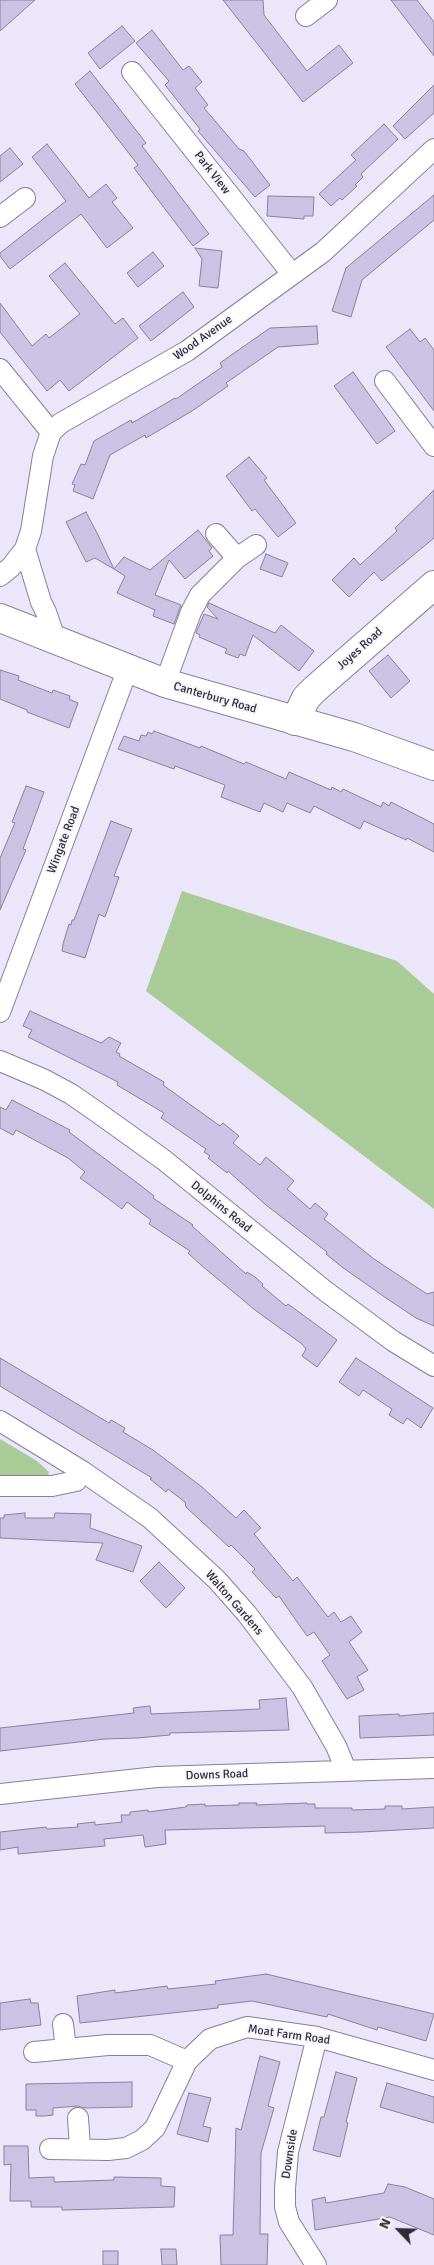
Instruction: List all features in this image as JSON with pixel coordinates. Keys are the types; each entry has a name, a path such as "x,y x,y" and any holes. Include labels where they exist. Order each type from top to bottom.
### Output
{"main road":[{"name":"Joyes Road","path":"294,721 306,698 315,688 434,585"},
{"name":"Canterbury Road","path":"0,618 55,638 165,683 354,737 434,766"}],"street":[{"path":"306,16 327,0"},
{"name":"Park View","path":"132,72 292,274"},
{"name":"Wood Avenue","path":"51,432 61,422 188,351 323,252 434,149"},
{"path":"0,217 26,198"},
{"path":"0,369 51,432 43,456 31,531 25,549 11,567 0,576"},
{"path":"385,381 434,446"},
{"path":"216,534 237,558"},
{"path":"165,683 191,612 200,594 237,558 256,545"},
{"path":"25,549 41,602 55,638"},
{"name":"Wingate Road","path":"0,1012 128,668"},
{"name":"Dolphins Road","path":"0,1061 45,1080 71,1094 97,1112 164,1160 324,1290 393,1341 434,1366"},
{"name":"Walton Gardens","path":"0,1421 82,1471 150,1518 217,1580 247,1614 302,1687 336,1746 346,1770"},
{"path":"0,1486 52,1486 76,1481 82,1471"},
{"name":"Downs Road","path":"0,1794 158,1778 434,1768"},
{"path":"63,2024 66,2049"},
{"name":"Moat Farm Road","path":"50,2149 80,2148 108,2150 126,2148 151,2133 187,2061 210,2038 247,2027 317,2037 434,2070"},
{"name":"Downside","path":"316,2265 290,2222 285,2207 285,2190 288,2152 317,2037"},
{"path":"34,2052 108,2045 150,2045 187,2061"},
{"path":"78,2118 80,2148"}],"green space":[{"path":"182,891 397,961 434,994 434,1209 146,991"},
{"path":"0,1439 37,1461 49,1472 48,1475 0,1475"}],"building":[{"path":"0,0 35,0 0,31"},
{"path":"223,0 263,0 264,15 307,71 339,45 353,63 303,102"},
{"path":"391,0 417,0 434,22 434,56"},
{"path":"122,26 135,41 100,69 88,53"},
{"path":"152,30 183,70 189,66 202,82 195,88 208,105 204,108 239,149 244,151 270,185 255,197 198,131 200,129 165,85 169,81 136,43"},
{"path":"90,71 146,143 142,146 209,234 193,246 134,168 138,165 75,84"},
{"path":"434,85 434,113 405,139 393,126"},
{"path":"384,124 398,139 361,174 363,177 355,185 357,186 342,200 340,198 331,206 319,194 356,160 351,155"},
{"path":"47,144 89,198 106,184 117,198 112,202 133,228 107,248 81,214 10,269 0,256 0,253 66,201 32,157"},
{"path":"10,148 23,164 0,182 0,156"},
{"path":"434,195 434,220 362,280 351,317 332,311 346,268"},
{"path":"268,196 314,197 313,216 304,216 304,219 267,216"},
{"path":"195,248 222,251 218,288 199,286 202,259"},
{"path":"153,252 164,266 138,287 127,273"},
{"path":"65,263 115,324 123,318 138,338 69,391 60,380 47,391 0,332 0,303 32,346 46,334 49,338 80,314 49,276"},
{"path":"183,292 194,307 151,341 139,326"},
{"path":"317,326 318,344 278,347 226,383 228,386 192,411 146,438 145,435 110,455 93,499 73,491 75,485 72,484 81,464 85,465 94,441 131,420 132,423 176,399 222,367 220,363 270,328"},
{"path":"410,329 420,342 425,338 434,350 434,411 386,347"},
{"path":"353,372 395,431 377,444 334,386"},
{"path":"249,457 267,478 264,480 296,523 278,537 255,509 252,511 226,476"},
{"path":"434,490 434,538 382,581 374,572 349,597 332,580 354,558 360,565 397,531 395,528"},
{"path":"86,512 114,569 95,558 86,562 66,522"},
{"path":"198,530 212,548 209,551 213,556 185,579 169,560 155,595 181,605 174,624 153,616 155,610 117,593 125,576 114,569 124,557 150,570"},
{"path":"266,554 288,563 282,577 260,569"},
{"path":"209,603 275,633 281,625 314,651 299,671 253,635 245,656 240,654 238,658 225,653 227,649 199,637 200,635 196,633 204,614 218,619 207,607"},
{"path":"388,655 410,681 391,698 369,671"},
{"path":"0,670 19,676 18,680 52,693 53,690 70,696 69,699 78,703 69,728 27,712 27,710 0,699"},
{"path":"154,731 200,748 201,746 244,764 246,762 286,779 289,772 331,790 332,787 341,792 343,789 381,807 383,802 389,806 391,802 434,824 434,852 407,838 406,840 364,821 360,829 314,806 310,813 287,803 283,812 264,803 260,812 221,797 225,785 175,766 174,769 118,749 124,736 139,741 141,735 146,736 148,732 152,734"},
{"path":"26,786 44,792 23,849 26,850 0,910 0,858 15,823 12,822"},
{"path":"111,821 132,829 114,876 119,877 105,917 99,914 85,958 62,951 63,944 69,924 71,925 72,920 74,920"},
{"path":"30,1011 101,1043 109,1037 121,1043 116,1052 120,1054 119,1056 164,1082 163,1085 220,1126 223,1123 239,1136 233,1143 260,1165 266,1157 294,1181 287,1189 310,1209 315,1203 328,1214 324,1219 374,1259 427,1294 434,1292 434,1326 416,1318 342,1267 326,1254 327,1252 266,1205 228,1171 227,1173 208,1158 210,1156 204,1152 206,1149 161,1118 164,1113 117,1085 118,1082 28,1037 32,1030 23,1026"},
{"path":"12,1100 70,1130 69,1132 154,1196 153,1198 193,1225 246,1274 247,1272 255,1277 263,1284 262,1286 286,1306 288,1304 337,1340 317,1367 302,1356 306,1349 302,1344 255,1310 201,1265 188,1253 190,1251 149,1224 151,1220 127,1202 122,1209 80,1178 85,1172 68,1158 16,1130 13,1135 0,1128 0,1107 6,1110"},
{"path":"0,1358 109,1423 111,1420 125,1428 123,1432 153,1450 202,1487 236,1518 244,1510 261,1528 254,1534 293,1581 297,1577 328,1617 334,1612 341,1622 351,1616 362,1632 349,1642 368,1670 357,1677 364,1690 347,1699 322,1661 330,1655 314,1632 307,1636 279,1596 276,1598 252,1572 255,1569 231,1545 229,1547 186,1507 185,1502 168,1489 166,1492 150,1479 152,1478 0,1386"},
{"path":"356,1358 433,1408 421,1428 407,1418 403,1424 389,1415 392,1409 363,1390 359,1396 339,1382"},
{"path":"25,1513 25,1518 54,1518 55,1513 91,1514 90,1528 142,1546 133,1572 96,1560 103,1543 0,1538 0,1518 4,1518 4,1515"},
{"path":"159,1562 185,1588 166,1608 140,1581"},
{"path":"286,1698 289,1730 170,1733 170,1735 105,1739 0,1751 0,1728 134,1713 133,1708 150,1706 151,1714 260,1709 259,1700"},
{"path":"434,1713 434,1735 360,1738 359,1716 399,1714 399,1716"},
{"path":"239,1803 257,1803 256,1805 307,1803 315,1804 315,1808 352,1808 352,1810 385,1809 385,1806 402,1806 402,1809 434,1807 434,1828 325,1833 325,1826 165,1830 166,1844 145,1847 143,1835 104,1839 105,1846 18,1854 18,1847 0,1850 0,1832 46,1827 47,1829 78,1827 77,1824 95,1822 95,1825 122,1822 121,1815 130,1815 130,1812 148,1810 148,1812 186,1807 187,1805 239,1805"},
{"path":"266,1974 434,2014 426,2041 378,2027 377,2030 328,2014 327,2017 252,2001 218,2005 218,2008 80,2023 77,1996 115,1990 115,1993 167,1986 168,1989 216,1984 215,1981"},
{"path":"30,1999 31,2003 38,2003 41,2025 0,2030 0,2003"},
{"path":"260,2056 280,2062 268,2106 274,2108 261,2153 260,2234 268,2234 267,2265 221,2265 220,2235 233,2235 236,2128 241,2130"},
{"path":"336,2072 357,2078 340,2157 313,2150 321,2117 324,2117"},
{"path":"132,2082 132,2107 84,2108 78,2106 53,2108 53,2115 45,2116 36,2116 36,2110 26,2110 26,2084"},
{"path":"387,2083 434,2097 434,2123 380,2107"},
{"path":"189,2093 211,2098 203,2126 211,2128 208,2142 177,2134"},
{"path":"4,2146 28,2146 29,2178 54,2177 54,2182 114,2180 114,2177 161,2178 161,2186 175,2187 174,2207 62,2210 62,2207 31,2207 31,2201 10,2201 11,2164 4,2165"},
{"path":"388,2184 405,2187 434,2199 434,2235 390,2217 315,2230 312,2200 325,2197 326,2203 384,2193"},
{"path":"161,2249 176,2249 177,2265 162,2265"},
{"path":"103,2251 118,2251 118,2265 103,2265"}]}
